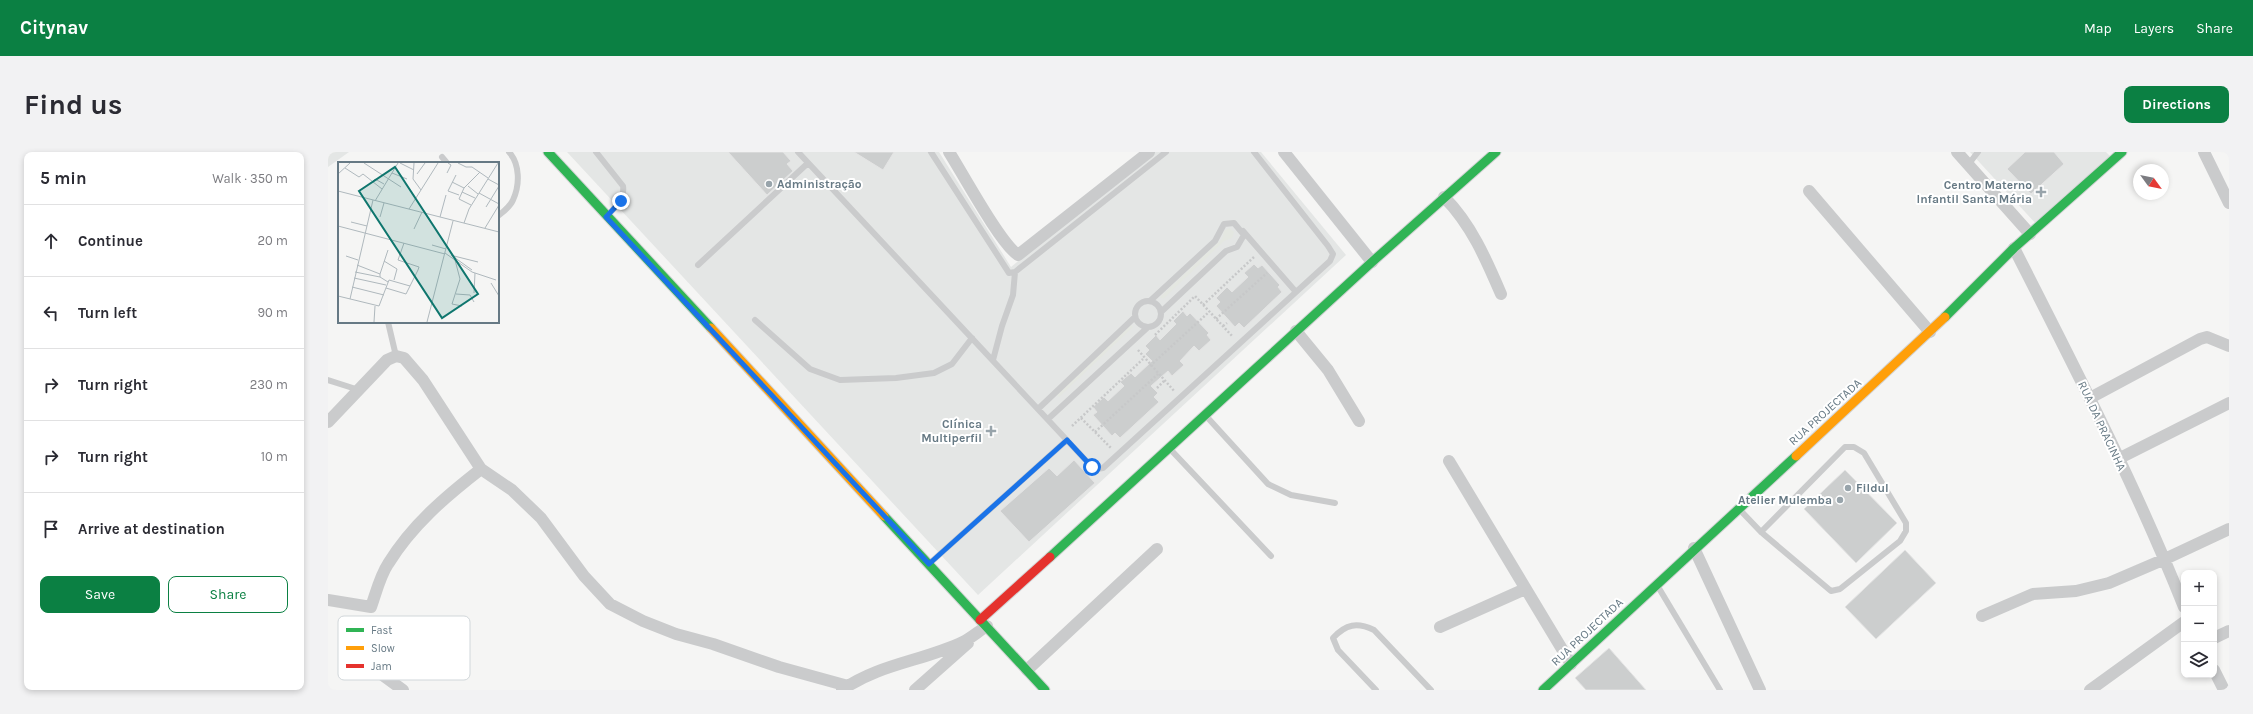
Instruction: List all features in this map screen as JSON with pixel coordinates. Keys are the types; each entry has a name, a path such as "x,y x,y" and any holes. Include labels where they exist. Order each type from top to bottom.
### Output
{"street":[{"path":"548,152 606,217 1045,690"},
{"path":"949,152 998,230 1013,251 1018,255 1149,152"},
{"path":"1284,152 1372,262"},
{"path":"915,690 983,623 1296,331 1496,152"},
{"path":"1956,152 2030,234"},
{"name":"RUA PROJECTADA","path":"1543,690 1694,548 1930,332 2014,248 2122,152"},
{"path":"2204,152 2229,203"},
{"path":"1809,191 1930,332"},
{"path":"1444,197 1454,207 1469,228 1490,268 1501,294"},
{"name":"RUA DA PRACINHA","path":"2014,248 2090,398 2165,560 2184,606"},
{"path":"1296,331 1328,370 1359,421"},
{"path":"2090,398 2200,339 2207,337 2229,346"},
{"path":"328,422 387,360 396,356 404,358 423,380 481,469 512,490 541,518 584,576 610,604 643,621 676,634 713,644 845,688 880,669 964,642 983,623"},
{"path":"2118,459 2229,402"},
{"path":"1450,461 1571,664"},
{"path":"328,600 370,607 388,565 414,529 446,496 481,469"},
{"path":"1982,616 2033,594 2076,591 2109,583 2165,560 2229,529"},
{"path":"1694,548 1760,690"},
{"path":"1027,670 1157,549"},
{"path":"1440,627 1525,589"},
{"path":"2090,690 2181,624"},
{"path":"2217,637 2229,631"},
{"path":"2217,676 2224,690"},
{"path":"389,680 403,690"},
{"path":"909,690 926,680"}],"lane":[{"path":"499,215 513,200 518,173 517,163 509,152"},
{"path":"596,152 623,186 624,193 621,201 606,217"},
{"path":"798,152 1092,467 1097,469 1103,468 1330,261 1333,254 1254,152"},
{"path":"931,152 1004,268 1009,273 1015,272 1166,152"},
{"path":"1968,165 1978,152"},
{"path":"442,157 447,162"},
{"path":"698,265 808,163"},
{"path":"1038,408 1135,317 1137,306 1142,302 1150,301 1215,241 1224,224 1234,223 1242,230 1296,292"},
{"path":"1161,312 1226,251 1237,247 1244,235 1242,230"},
{"path":"993,360 1002,326 1013,295 1015,272"},
{"path":"1048,419 1146,328 1157,324 1161,316 1161,312 1158,306 1150,301"},
{"path":"1135,317 1139,325 1146,328"},
{"path":"755,320 810,369 840,380 896,378 934,373 952,364 972,338"},
{"path":"388,323 396,356"},
{"path":"328,380 359,390"},
{"path":"1206,416 1268,484 1291,495 1335,503"},
{"path":"929,564 1067,440"},
{"path":"1738,508 1760,532 1831,591 1840,589 1900,540 1906,531 1906,523 1864,454 1854,447 1845,447 1760,532"},
{"path":"1170,448 1271,556"},
{"path":"1656,584 1720,690"},
{"path":"1376,690 1338,650 1334,638 1341,629 1351,625 1362,624 1374,630 1431,690"}],"path":[{"path":"1203,305 1257,254"},
{"path":"1216,319 1272,268"},
{"path":"1153,336 1195,296 1236,340"},
{"path":"1150,366 1209,312"},
{"path":"1223,326 1227,323"},
{"path":"1142,346 1137,351 1177,395"},
{"path":"1072,426 1143,359"},
{"path":"1095,432 1158,374"},
{"path":"1157,388 1164,381"},
{"path":"1080,418 1115,452"},
{"path":"1069,423 1077,432"}],"shaded area":[{"path":"328,152 349,152 328,167"},
{"name":"Clínica Multiperfil","path":"567,152 939,152 1011,267 1154,152 1261,152 1346,255 978,595"},
{"name":"Centro Materno Infantil Santa Mária","path":"1970,152 2106,152 2112,158 2038,226"},
{"path":"1229,228 1234,232 1232,238 1224,241 1163,299 1160,297 1222,239 1224,231"},
{"path":"1131,325 1133,327 1059,397 1057,395"}],"building":[{"name":"Administração","path":"728,152 783,152 791,161 787,164 793,171 767,195"},
{"path":"854,152 894,152 883,170"},
{"path":"2025,152 2054,152 2064,164 2031,194 2007,169"},
{"path":"1254,264 1258,268 1262,265 1280,285 1278,287 1282,292 1244,328 1239,323 1235,327 1216,306 1220,302 1216,298 1227,287 1232,292 1248,277 1244,273"},
{"path":"1183,311 1187,316 1190,313 1209,333 1207,335 1211,340 1199,351 1194,346 1180,361 1184,365 1172,376 1168,371 1151,386 1158,393 1154,397 1159,402 1120,438 1115,433 1112,436 1093,415 1097,412 1093,407 1104,397 1108,401 1124,386 1120,382 1131,373 1135,377 1152,361 1145,354 1149,350 1145,346 1156,335 1160,340 1176,324 1173,321"},
{"path":"1074,460 1095,483 1029,542 1000,511 1049,468 1057,476"},
{"path":"1845,470 1897,523 1856,563 1804,509"},
{"path":"1905,550 1936,583 1876,639 1845,607"},
{"path":"1609,648 1646,690 1586,690 1575,678"}],"traffic: fast":[{"path":"548,152 711,328"},
{"path":"1050,557 1372,262 1496,152"},
{"path":"1945,317 2014,248 2122,152"},
{"path":"1543,690 1796,456"},
{"path":"884,516 1045,690"}],"traffic: slow":[{"path":"1796,456 1945,317"},
{"path":"711,328 884,516"}],"traffic: jam":[{"path":"980,620 1050,557"}],"place":[{"name":"Administração","path":"769,184"},
{"name":"Centro Materno Infantil Santa Mária","path":"2041,192"},
{"name":"Clínica Multiperfil","path":"991,431"},
{"name":"Fildul","path":"1848,488"},
{"name":"Atelier Mulemba","path":"1840,500"}],"route":[{"path":"621,201 606,217 753,372 929,564 1067,440 1092,467"}]}
